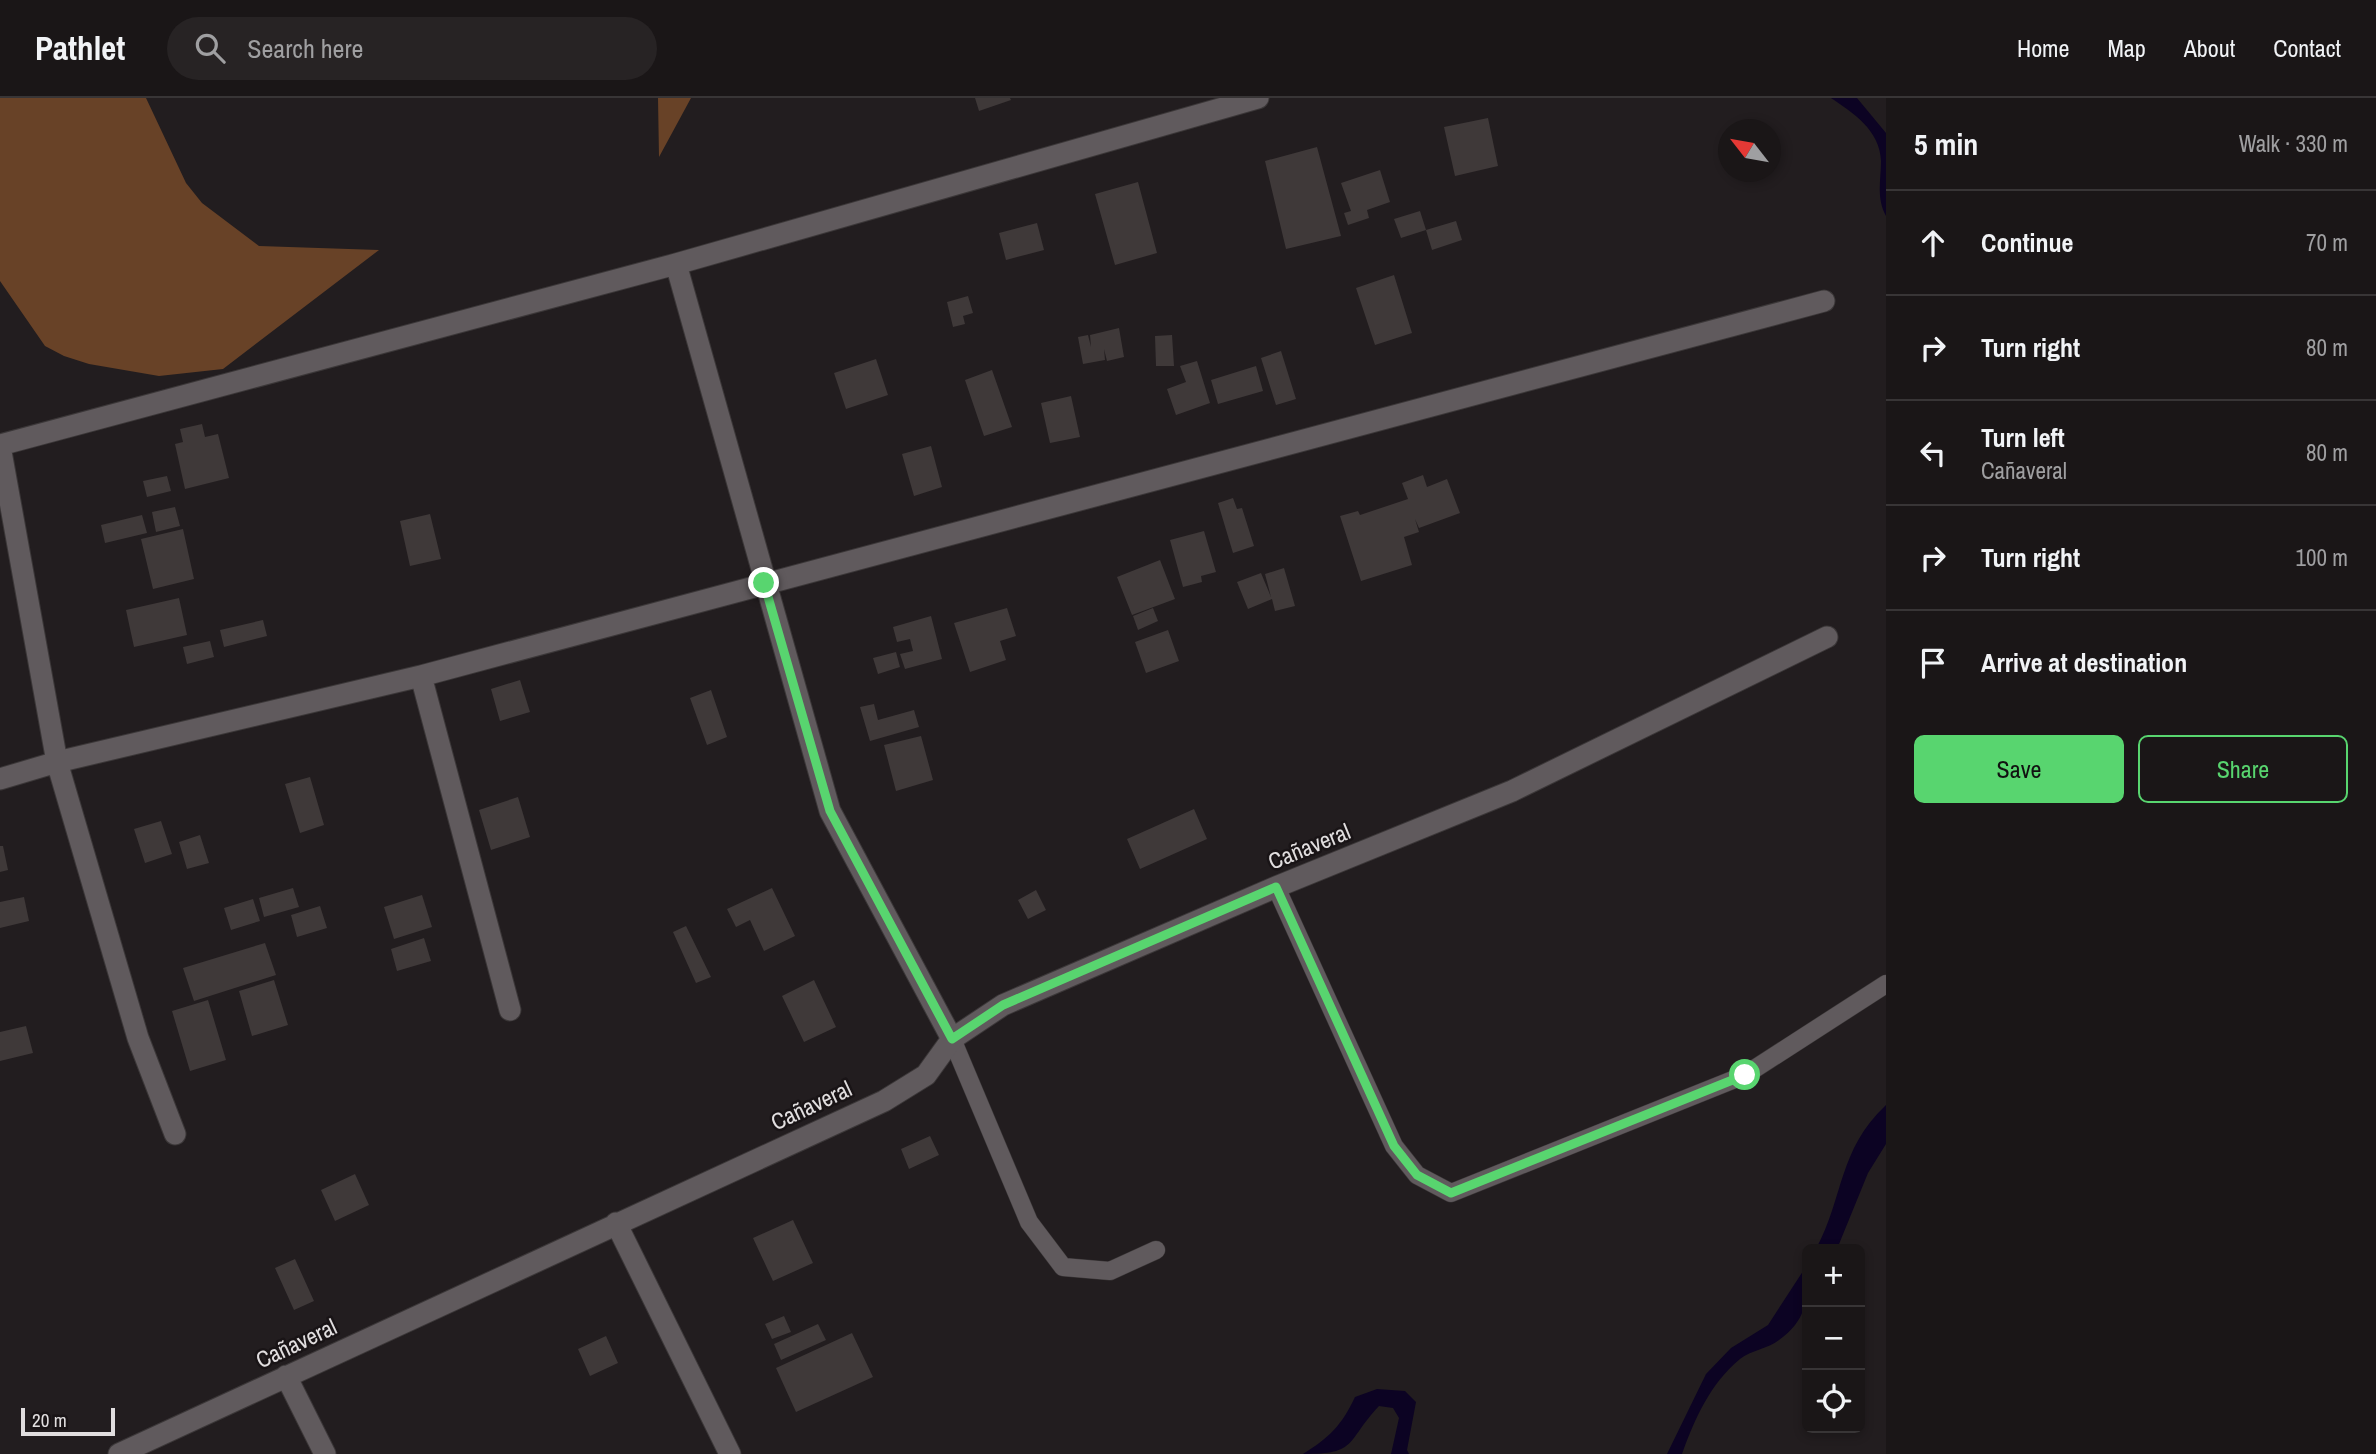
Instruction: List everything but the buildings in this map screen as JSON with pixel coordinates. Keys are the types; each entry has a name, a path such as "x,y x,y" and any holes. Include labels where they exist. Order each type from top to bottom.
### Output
{"street":[{"path":"175,1134 138,1038 57,762 0,446 676,264 1258,98"},
{"path":"676,264 830,811 952,1039"},
{"path":"0,779 57,762 421,676 1824,301"},
{"name":"Cañaveral","path":"119,1454 884,1101 926,1075 952,1039 1003,1005 1276,887 1511,791 1827,638"},
{"path":"421,676 510,1010"},
{"path":"616,1223 730,1454"},
{"path":"286,1376 325,1454"}],"lane":[{"path":"1276,887 1394,1146 1417,1175 1451,1193 1745,1075 1886,984"},
{"path":"952,1039 1029,1222 1063,1267 1110,1270 1156,1250"}],"shaded area":[{"path":"0,98 146,98 186,183 202,203 259,246 379,250 223,369 159,376 89,364 64,356 45,346 0,281"},
{"path":"658,98 691,98 659,157"},
{"path":"1831,98 1857,98 1886,133 1886,216 1880,196 1881,161 1876,140 1864,124"},
{"path":"1886,1105 1886,1144 1868,1173 1839,1244 1818,1244 1850,1157 1870,1122"},
{"path":"1802,1273 1802,1312 1796,1324 1775,1343 1744,1356 1729,1369 1705,1402 1682,1454 1667,1454 1706,1374 1731,1348 1768,1325"},
{"path":"1377,1389 1405,1391 1416,1402 1407,1450 1409,1454 1391,1454 1399,1418 1393,1408 1379,1406 1343,1448 1334,1452 1303,1454 1334,1430 1355,1397"}],"route":[{"path":"764,583 830,811 952,1039 1003,1005 1276,887 1394,1146 1417,1175 1451,1193 1745,1075"}]}
